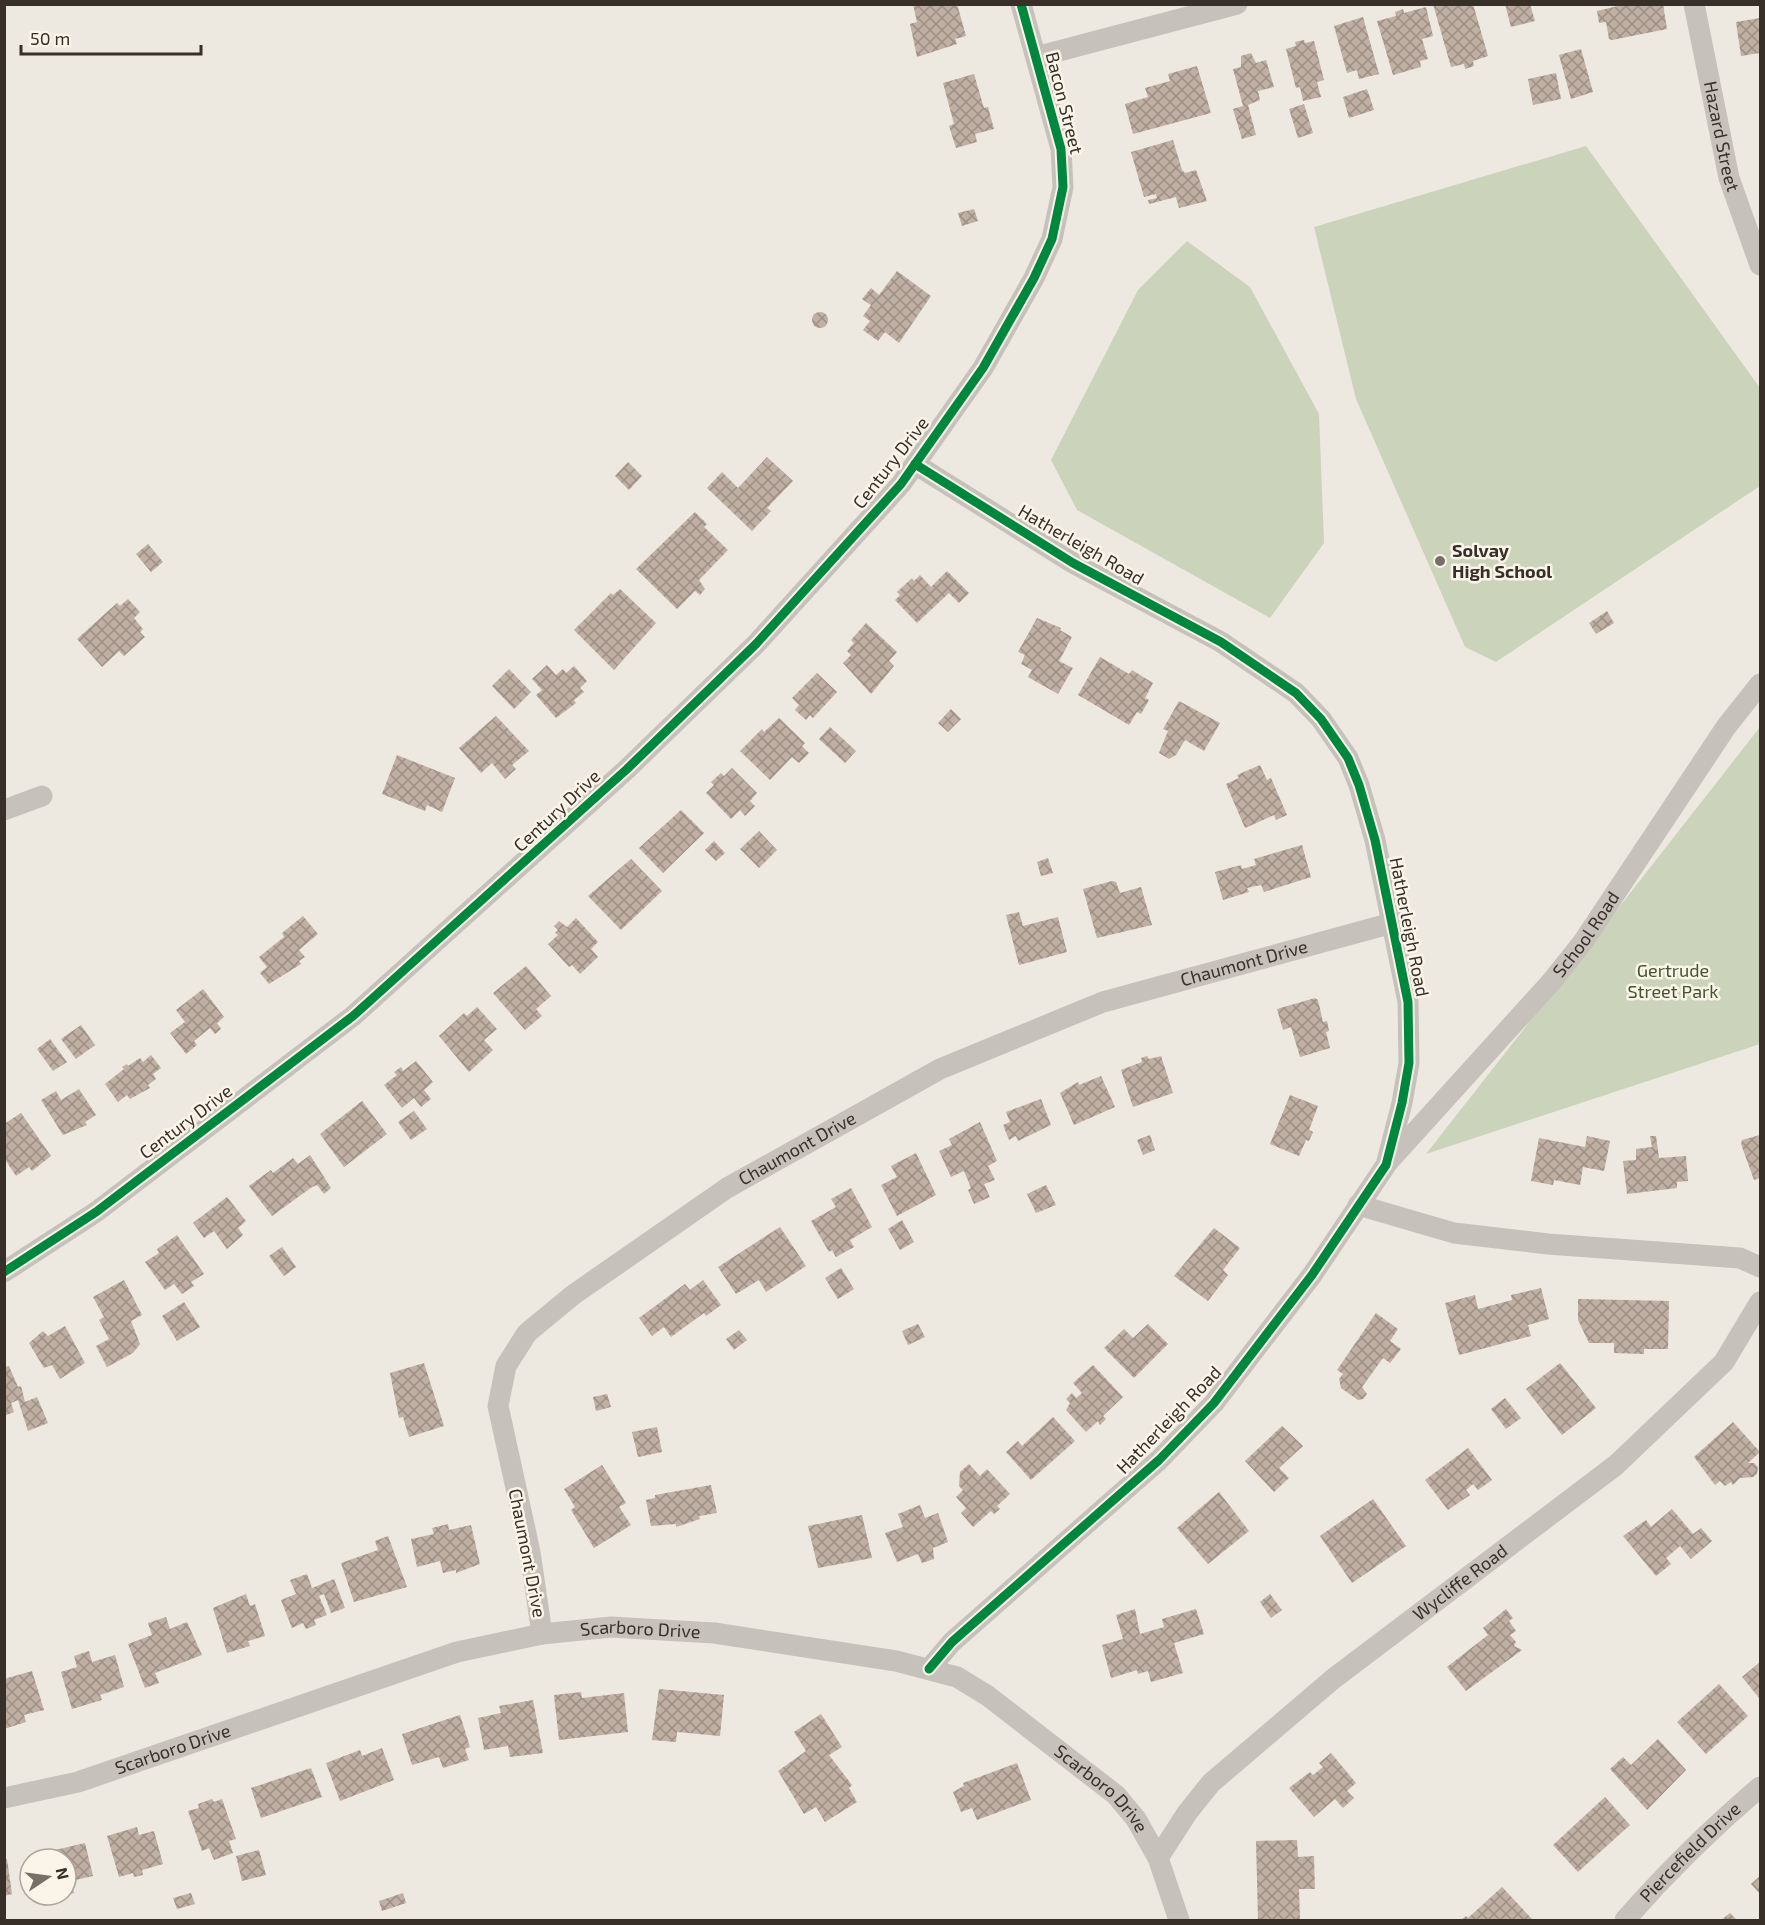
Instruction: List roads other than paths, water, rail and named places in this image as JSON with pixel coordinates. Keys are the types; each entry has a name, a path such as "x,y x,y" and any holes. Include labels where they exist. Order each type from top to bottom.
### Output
{"street":[{"name":"Bacon Street","path":"1021,4 1061,149 1063,187 1052,239 1034,278"},
{"path":"1036,57 1237,4"},
{"name":"Hazard Street","path":"1694,4 1729,178 1761,265"},
{"name":"Century Drive","path":"4,1272 96,1212 344,1023 486,898 627,769 756,644 901,484 983,368 1034,278"},
{"name":"Hatherleigh Road","path":"915,464 1073,562 1221,642 1296,693 1321,719 1348,759 1356,776 1375,840 1408,1002 1409,1064 1402,1103 1386,1165 1312,1275 1214,1402 1159,1460 952,1642 929,1669"},
{"name":"School Road","path":"1386,1165 1552,981 1583,942 1726,727 1761,684"},
{"path":"4,810 42,796"},
{"name":"Chaumont Drive","path":"542,1634 530,1552 498,1406 506,1366 527,1333 573,1295 727,1188 940,1069 1103,1002 1392,923"},
{"path":"1358,1204 1454,1233 1548,1244 1740,1258 1761,1267"},
{"name":"Wycliffe Road","path":"1158,1858 1187,1813 1211,1783 1324,1686 1616,1465 1724,1362 1761,1302"},
{"name":"Scarboro Drive","path":"4,1798 78,1782 457,1652 542,1634 611,1627 714,1633 896,1661 957,1677 988,1696 1116,1795 1136,1819 1158,1858 1179,1920"},
{"name":"Piercefield Drive","path":"1625,1920 1672,1868 1719,1822 1761,1787"}],"place":[{"name":"Solvay High School","path":"1440,561"}],"park label":[{"name":"Gertrude Street Park","path":"1673,981"}]}
